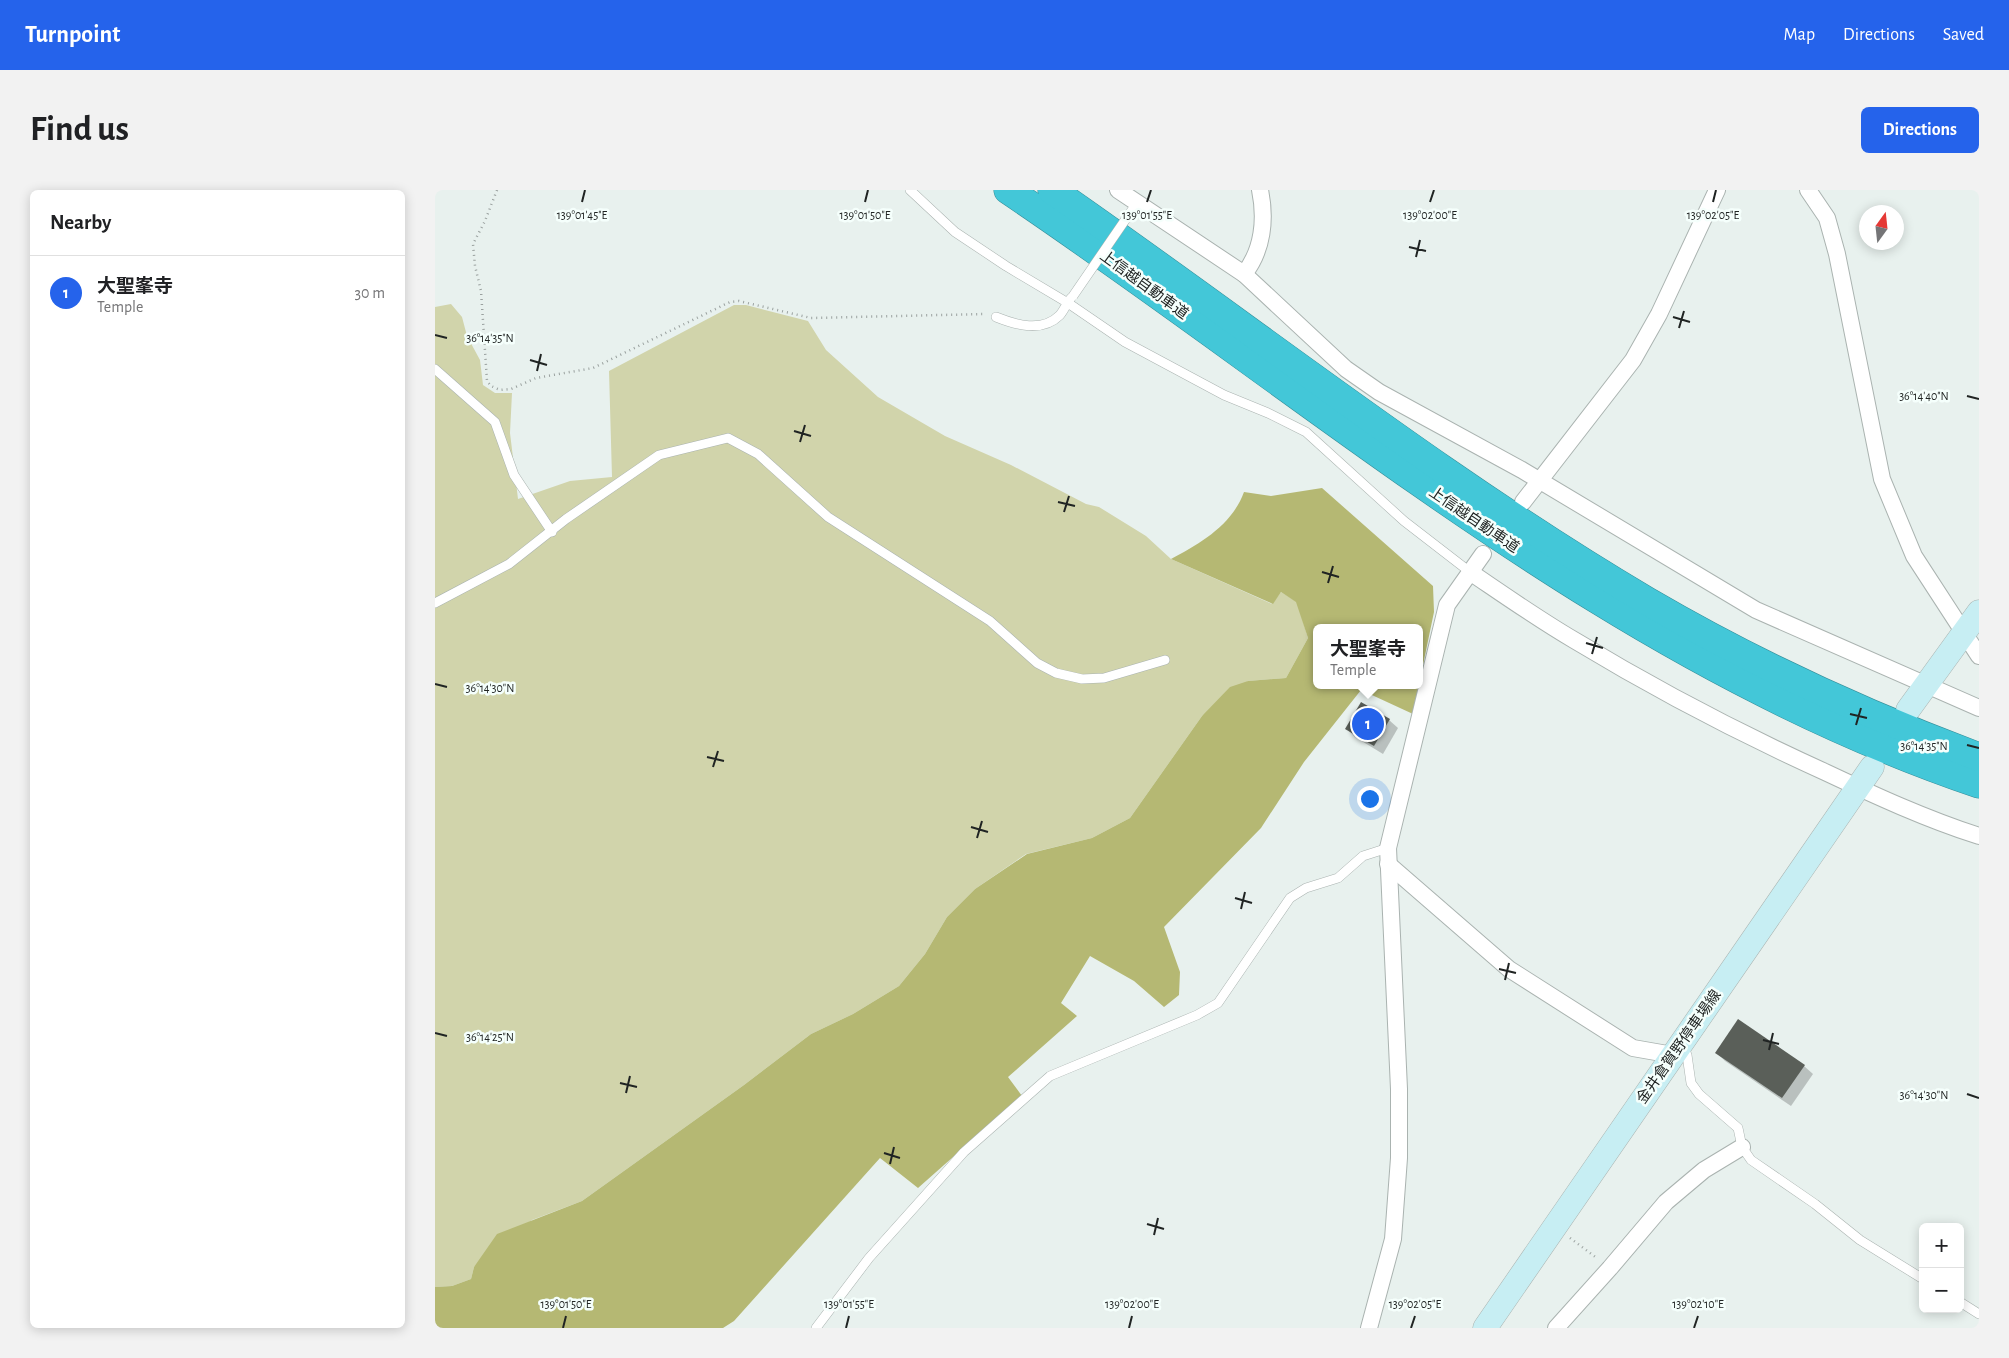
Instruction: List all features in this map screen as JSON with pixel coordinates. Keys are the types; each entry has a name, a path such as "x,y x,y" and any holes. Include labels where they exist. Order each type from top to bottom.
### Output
{"highway":[{"name":"上信越自動車道","path":"1008,190 1120,267 1396,467 1565,580 1702,661 1777,700 1910,760 1979,784"},
{"name":"上信越自動車道","path":"1052,190 1401,441 1528,527 1648,601 1721,642 1800,682 1920,735 1979,757"}],"main road":[{"path":"1908,710 1979,612"},
{"name":"金井倉賀野停車場線","path":"1485,1328 1873,766"}],"street":[{"path":"1118,190 1135,206 1244,274 1359,380 1540,481 1756,610 1979,708"},
{"path":"1244,274 1254,258 1264,222 1260,190"},
{"path":"1523,502 1613,388 1646,338 1717,190"},
{"path":"1808,190 1827,218 1837,254 1882,480 1914,556 1979,656"},
{"path":"1369,1328 1393,1239 1399,1158 1399,1089 1388,856 1447,606 1483,554"},
{"path":"1469,572 1572,639 1657,689 1751,739 1858,788 1943,824 1979,836"},
{"path":"1388,856 1509,969 1633,1048 1677,1050"},
{"path":"1556,1328 1666,1202 1704,1170 1742,1148"}],"lane":[{"path":"910,190 955,232 1006,266 1070,299 1125,342 1173,369 1306,432 1404,521 1469,572"},
{"path":"996,317 1014,324 1037,326 1059,315 1135,206"},
{"path":"435,369 495,422 514,475 552,532"},
{"path":"435,603 509,564 552,532 565,519 659,455 728,438 758,454 828,516 990,621 1037,663 1056,673 1082,679 1104,678 1165,660"},
{"path":"816,1328 869,1258 964,1152 1050,1076 1197,1015 1218,1003 1290,898 1306,888 1338,878 1363,856 1388,856"},
{"path":"1677,1050 1687,1055 1691,1083 1699,1094 1738,1128 1742,1148 1751,1160 1815,1204 1860,1240 1919,1277"},
{"path":"1964,1305 1979,1314"}],"path":[{"path":"497,190 485,221 473,244 472,254 481,291 487,381 491,386 500,390 511,389 536,378 576,372 605,364 722,306 739,300 811,318 961,314 983,314 996,317"},
{"path":"1555,1227 1610,1268"}],"green space":[{"path":"451,304 462,317 467,336 480,360 483,385 495,393 512,393 510,433 518,499 570,481 612,477 609,371 734,305 746,305 808,321 826,350 878,397 945,436 1011,465 1086,504 1099,507 1146,536 1171,559 1272,604 1281,592 1297,602 1308,638 1286,678 1248,681 1202,716 1130,818 1092,838 1026,854 975,889 947,917 925,954 899,986 853,1014 811,1034 744,1085 582,1201 532,1220 474,1267 471,1279 452,1286 435,1287 435,307"},
{"path":"1322,488 1433,586 1434,612 1423,665 1423,624 1313,624 1313,689 1418,689 1413,714 1361,690 1304,762 1261,828 1164,927 1180,972 1179,995 1164,1007 1134,981 1090,956 1061,1003 1077,1016 1008,1077 1022,1096 918,1188 880,1158 734,1321 723,1328 435,1328 435,1287 452,1286 471,1279 474,1267 497,1234 582,1201 744,1085 811,1034 853,1014 899,986 925,954 947,917 975,889 1027,854 1092,838 1130,818 1202,716 1230,687 1248,681 1286,678 1308,638 1296,602 1281,592 1273,604 1171,559 1204,539 1224,523 1239,504 1244,492 1271,496"}],"building":[{"path":"1361,702 1390,719 1374,746 1345,729"},
{"path":"1738,1019 1805,1065 1782,1098 1715,1053"}],"place":[{"name":"大聖峯寺","path":"1368,724"}]}
